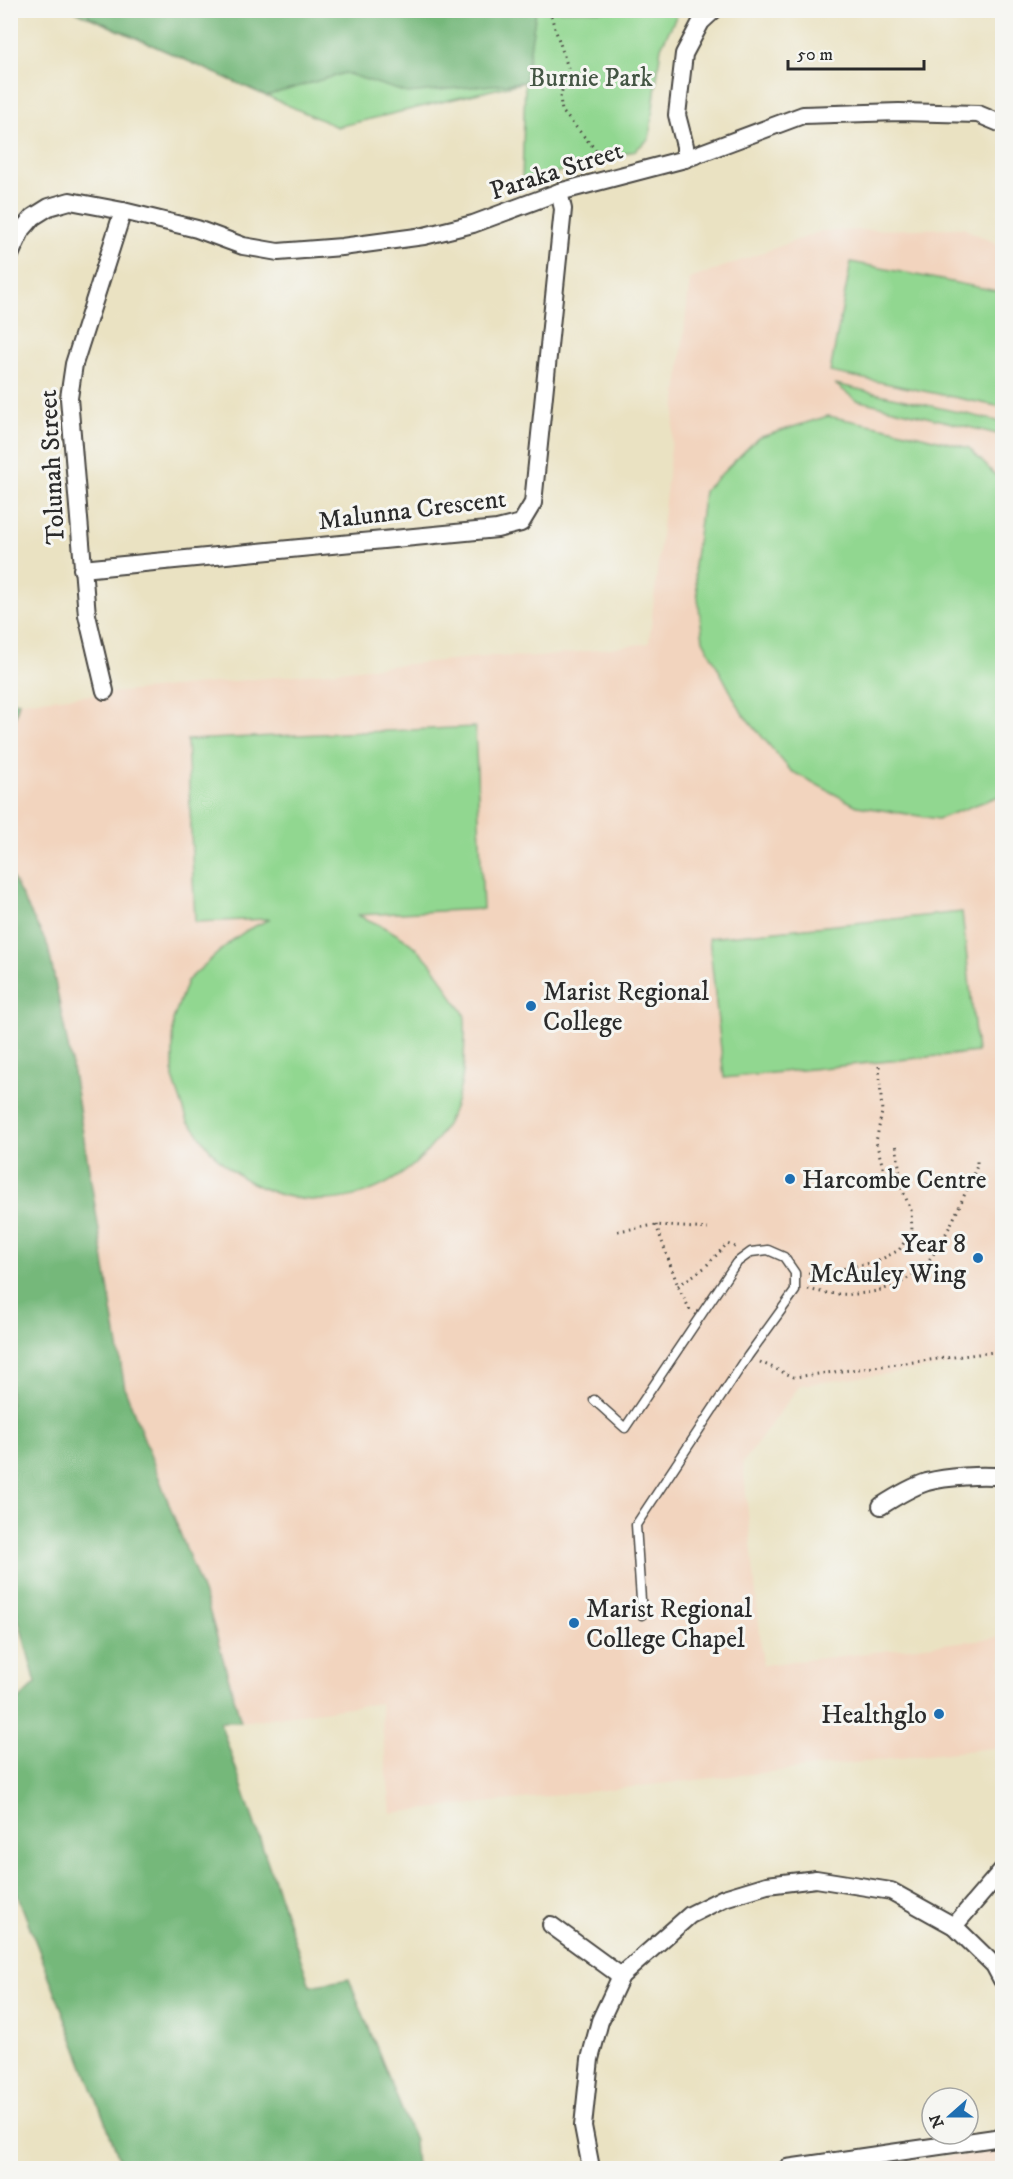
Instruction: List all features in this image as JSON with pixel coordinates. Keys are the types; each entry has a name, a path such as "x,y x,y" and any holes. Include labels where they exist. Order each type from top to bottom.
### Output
{"street":[{"path":"685,159 685,146 677,115 684,54 701,22 714,10"},
{"name":"Paraka Street","path":"10,255 21,231 33,217 49,207 70,201 197,229 243,246 278,252 342,247 424,236 473,224 559,192 685,159 803,115 899,112 978,114 1002,124"},
{"name":"Malunna Crescent","path":"82,568 497,530 521,523 533,503 563,209 559,192"},
{"name":"Tolunah Street","path":"105,691 87,615 69,398 74,364 123,211"},
{"path":"881,1506 906,1491 928,1482 958,1478 1002,1477"},
{"path":"954,1926 1002,1870"},
{"path":"591,2169 583,2126 590,2059 600,2021 621,1976 690,1915 724,1898 767,1885 816,1879 891,1891 954,1926 994,1965 1002,1980"},
{"path":"551,1926 621,1976"},
{"path":"787,2169 824,2166 1002,2137"}],"lane":[{"path":"594,1400 625,1428 736,1263 751,1252 768,1250 784,1257 795,1273 795,1291 748,1356 636,1525 642,1615"}],"path":[{"path":"549,10 568,68 560,98 562,111 618,176"},
{"path":"879,1066 882,1112 876,1142 884,1171 902,1189"},
{"path":"795,1273 816,1274 876,1262 899,1250 912,1231 911,1210 902,1189 896,1143"},
{"path":"795,1285 824,1293 858,1295 898,1283 916,1272 933,1255 977,1166 977,1158"},
{"path":"656,1226 678,1286 697,1322"},
{"path":"618,1231 656,1226 708,1229"},
{"path":"678,1286 704,1268 727,1244 751,1252"},
{"path":"748,1356 794,1377 1002,1351"},
{"path":"921,2166 951,2167 953,2169"}],"shaded area":[{"name":"Marist Regional College","path":"963,228 1002,246 1002,1359 800,1385 743,1463 763,1665 1002,1637 1002,1747 391,1813 380,1703 241,1722 208,1606 125,1389 72,1066 48,946 11,875 11,734 19,702 492,656 540,657 649,643 690,279 822,231"},
{"path":"1002,2149 1002,2168 864,2168"}],"green space":[{"path":"87,10 536,11 525,82 407,93 345,73 266,96 90,17"},
{"name":"Burnie Park","path":"75,11 679,11 661,47 649,139 634,151 522,182 525,82 337,127"},
{"path":"851,262 1002,292 1002,407 830,372"},
{"path":"835,384 1002,422 1002,432 997,434 856,400"},
{"path":"828,416 969,448 1002,482 1002,795 938,819 857,806 791,771 742,713 703,640 694,565 704,491 758,438"},
{"path":"10,701 19,702 11,734"},
{"path":"475,727 483,909 357,915 388,929 413,945 433,966 464,1014 464,1059 458,1097 443,1130 421,1158 393,1180 361,1194 326,1200 290,1197 254,1184 223,1163 188,1122 173,1078 173,1020 187,981 231,941 270,919 195,922 187,740"},
{"path":"11,875 48,946 72,1066 125,1389 208,1606 241,1722 220,1722 310,1986 349,1979 414,2140 416,2168 123,2168 11,1878 11,1707 36,1683 10,1588"},
{"path":"962,912 977,1052 724,1078 709,938"}],"place":[{"name":"Marist Regional College","path":"531,1006"},
{"name":"Harcombe Centre","path":"790,1179"},
{"name":"Year 8 McAuley Wing","path":"978,1258"},
{"name":"Marist Regional College Chapel","path":"574,1623"},
{"name":"Healthglo","path":"939,1714"}]}
